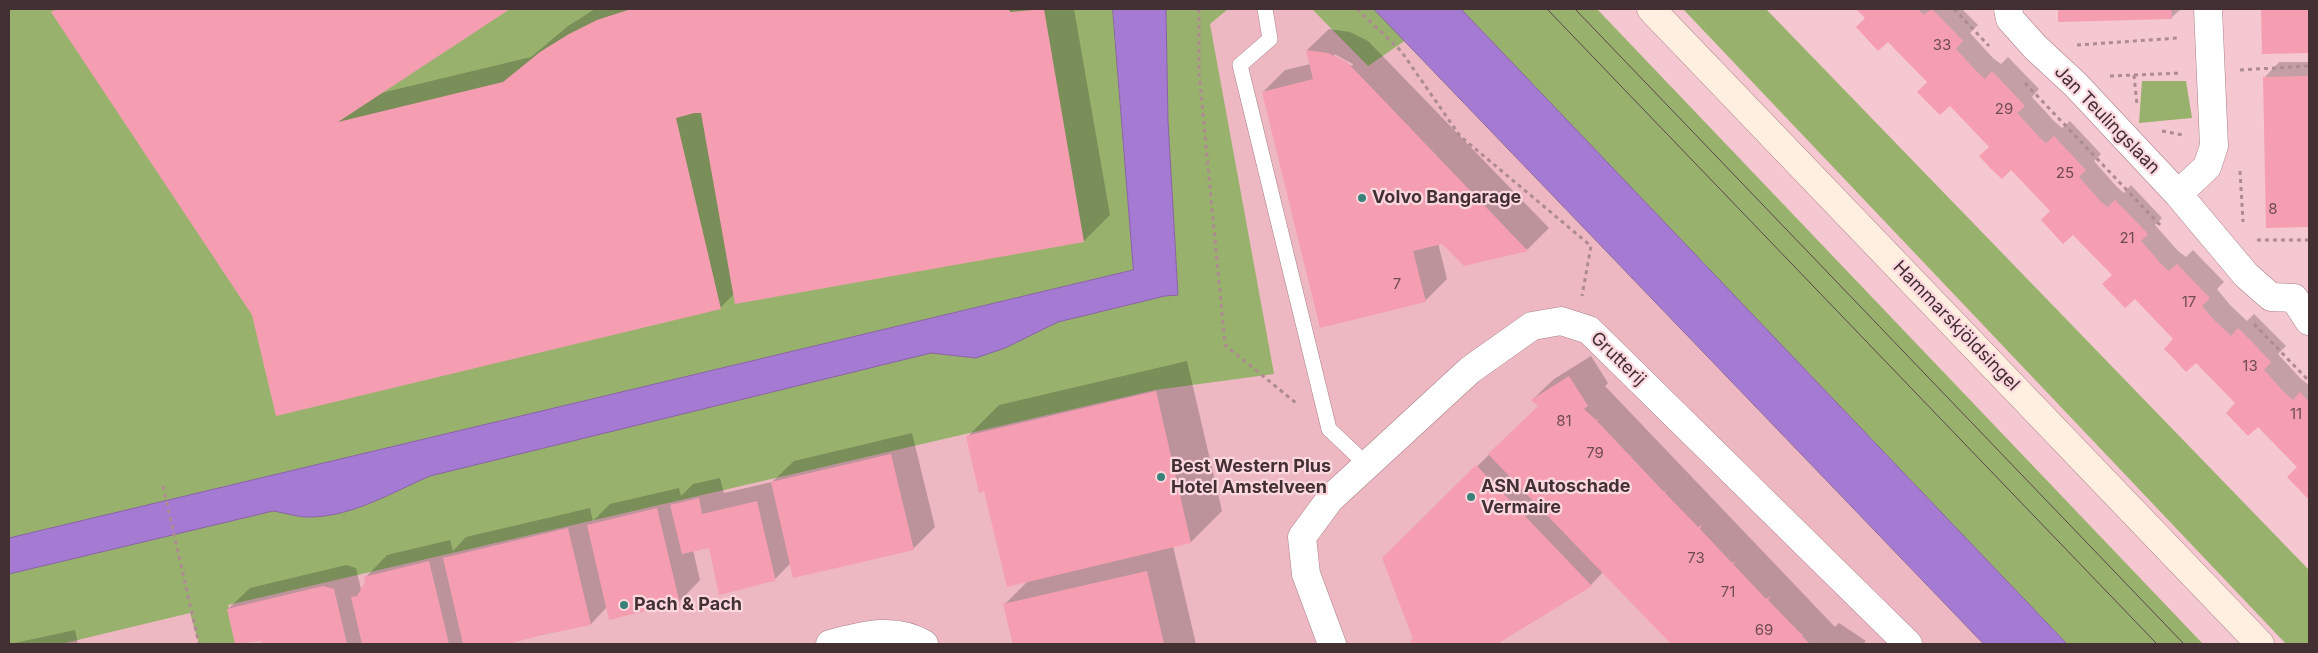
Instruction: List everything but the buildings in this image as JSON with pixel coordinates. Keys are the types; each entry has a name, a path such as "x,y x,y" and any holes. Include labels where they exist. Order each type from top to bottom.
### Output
{"street":[{"name":"Hammarskjöldsingel","path":"1651,9 2260,644"},
{"name":"Jan Teulingslaan","path":"2008,9 2010,19 2035,47 2076,85 2178,194 2246,275 2271,297 2294,298 2309,321"},
{"path":"2178,194 2207,167 2214,146 2208,9"},
{"name":"Grutterij","path":"1332,644 1306,574 1302,537 1330,499 1470,370 1532,326 1561,321 1589,330 1908,644"},
{"path":"830,644 878,632 911,637 924,644"}],"lane":[{"path":"1265,9 1270,39 1240,65 1328,429 1367,465"}],"path":[{"path":"1198,9 1199,72 1225,345 1328,429"},
{"path":"1357,9 1401,51 1460,136 1591,246 1577,326"},
{"path":"1954,9 1994,50"},
{"name":"Jan Teulingslaan","path":"2035,47 2209,36"},
{"path":"2076,85 2101,76 2309,66"},
{"path":"2240,70 2240,79"},
{"path":"2134,75 2138,113"},
{"path":"2020,78 2166,231"},
{"path":"2157,131 2195,137 2214,146"},
{"path":"2240,166 2246,275"},
{"path":"2244,240 2309,240"},
{"path":"2251,321 2309,381"},
{"path":"163,486 199,644"}],"shaded area":[{"path":"1113,9 1166,9 1168,121 1178,295 1165,296 1058,322 1005,348 976,358 931,353 430,476 358,508 327,516 307,517 273,511 9,574 9,538 1133,270"},
{"path":"1140,9 1504,9 2032,644 9,644 9,522 1149,277"},
{"path":"1374,9 1461,9 2067,644 1984,644"}],"green space":[{"path":"9,9 1113,9 1133,270 9,538"},
{"path":"1166,9 1228,9 1210,24 1274,374 1155,390 228,605 238,644 199,644 190,613 61,644 9,644 9,574 273,511 307,517 327,516 358,508 430,476 931,353 976,358 1005,348 1058,322 1165,296 1178,295 1168,121"},
{"path":"1312,9 1376,9 1406,40 1368,66"},
{"path":"1461,9 1597,9 2203,644 2067,644"},
{"path":"1683,9 1766,9 2309,570 2309,644 2286,644"},
{"path":"2142,81 2186,81 2192,118 2139,123"}],"tram line":[{"path":"1547,9 2157,644"},
{"path":"1575,9 2184,644"}],"place":[{"name":"Volvo Bangarage","path":"1362,198"},
{"name":"Best Western Plus Hotel Amstelveen","path":"1161,477"},
{"name":"ASN Autoschade Vermaire","path":"1471,497"},
{"name":"Pach & Pach","path":"624,605"}]}
